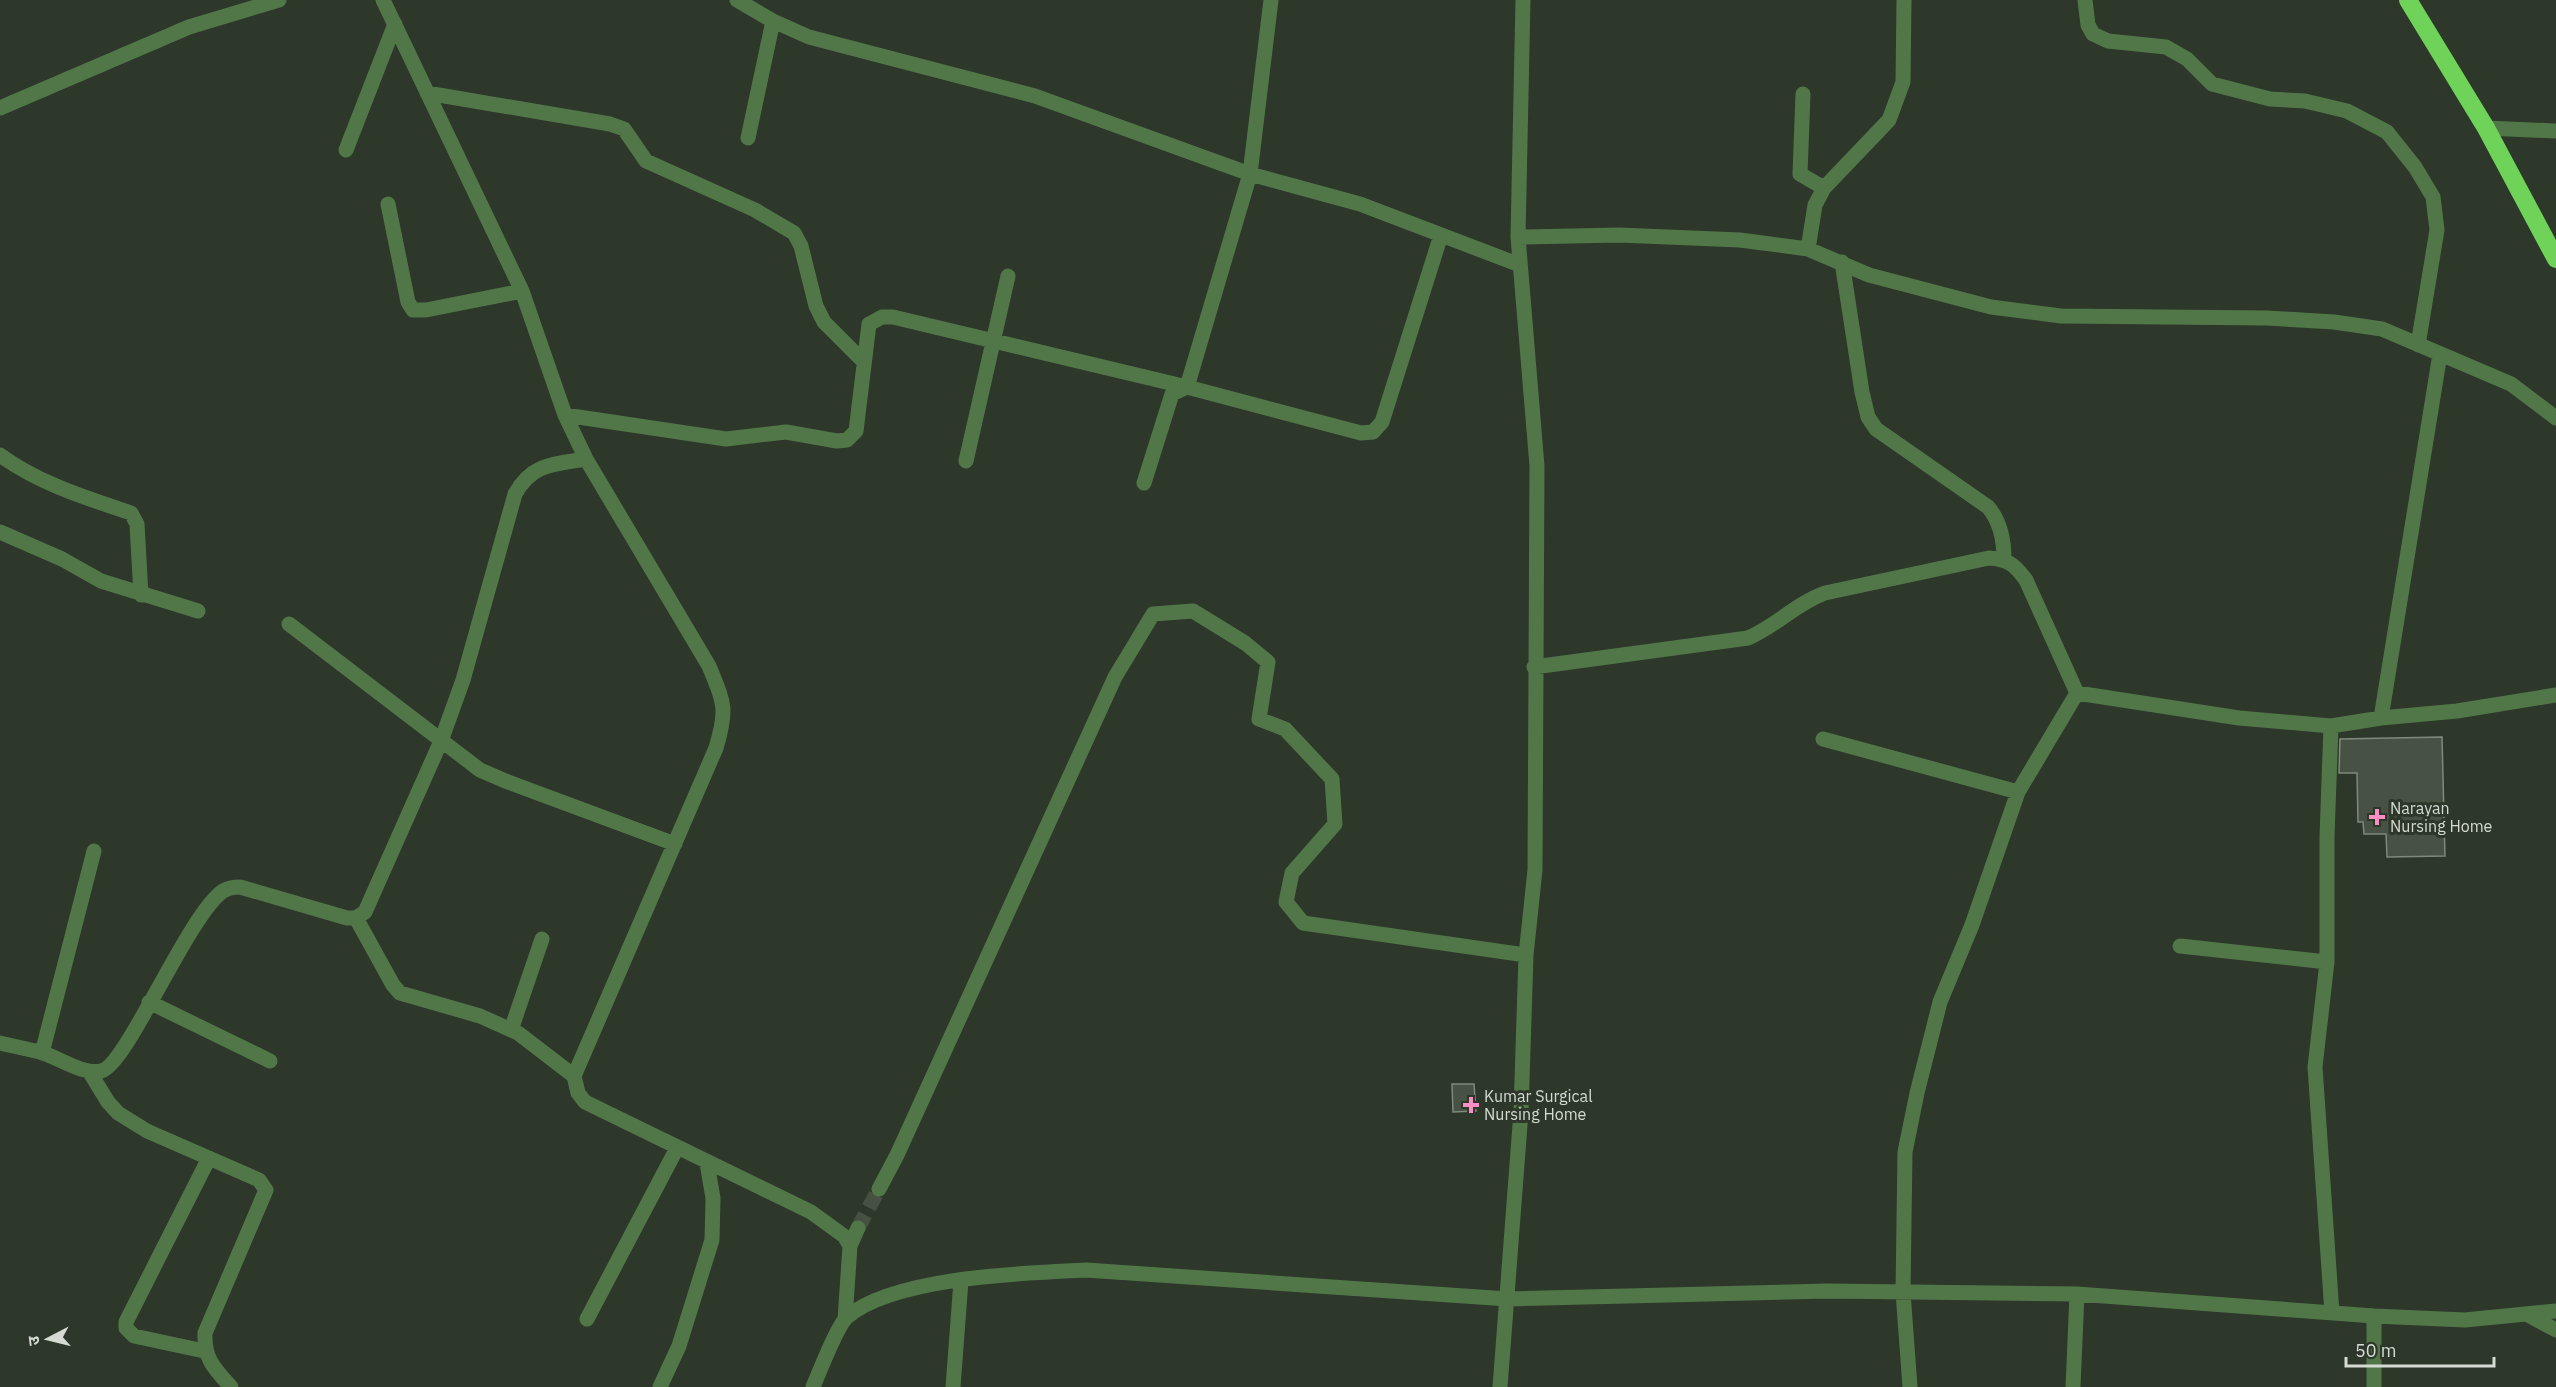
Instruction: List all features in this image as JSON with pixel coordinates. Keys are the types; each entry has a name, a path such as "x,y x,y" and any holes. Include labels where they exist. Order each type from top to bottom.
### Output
{"highway":[{"path":"2408,0 2486,128 2556,259"}],"street":[{"path":"0,108 189,27 279,0"},
{"path":"383,0 522,291 565,415 586,459 709,666 724,702 723,725 716,748 574,1076 578,1093 585,1102 811,1212 844,1236 850,1246"},
{"path":"737,0 773,21 809,37 1035,96 1250,174 1360,204 1520,266"},
{"path":"1144,483 1172,394 1187,387 1250,174 1271,0"},
{"path":"1500,1387 1521,1112 1526,955 1535,870 1534,667 1537,466 1518,237 1523,0"},
{"path":"1808,249 1815,206 1824,188 1889,120 1903,82 1904,0"},
{"path":"2085,0 2088,25 2093,33 2108,41 2166,47 2187,59 2212,84 2270,99 2305,101 2347,111 2387,132 2415,167 2433,198 2437,230 2418,345"},
{"path":"748,138 773,21"},
{"path":"346,150 395,24"},
{"path":"427,93 610,124 624,129 646,160 755,210 794,233 801,246 816,306 824,322 864,362"},
{"path":"1803,94 1800,174 1824,188"},
{"path":"2486,128 2556,131"},
{"path":"388,204 408,302 413,310 426,310 522,291"},
{"path":"565,415 726,439 786,432 837,441 847,440 856,431 869,324 882,317 1187,387 1360,433 1373,432 1382,422 1441,235"},
{"path":"1518,237 1619,235 1740,240 1808,249 1869,275 1990,307 2061,316 2267,318 2334,322 2382,329 2511,384 2556,418"},
{"path":"1842,262 1868,417 1876,429 1988,507 1995,516 2004,541 2004,559"},
{"path":"966,461 1008,276"},
{"path":"2381,718 2440,354"},
{"path":"0,454 11,463 78,495 131,513 137,524 141,595"},
{"path":"0,1043 42,1053 89,1071 110,1068 203,915 222,892 232,888 240,887 347,918 356,918 365,912 441,741 463,680 515,494 522,481 533,471 554,464 586,459"},
{"path":"0,532 62,560 101,581 198,611"},
{"path":"1534,667 1748,638 1766,630 1810,598 1989,558 2004,559 2017,566 2026,580 2076,693"},
{"path":"879,1189 1115,677 1153,614 1194,611 1245,643 1268,662 1259,719 1285,729 1332,779 1335,824 1292,873 1286,902 1303,922 1526,955"},
{"path":"289,624 480,770 675,844"},
{"path":"2076,693 2239,718 2331,726 2556,696"},
{"path":"1910,1387 1903,1292 1905,1152 1917,1093 1940,1002 1972,925 2018,792 2076,693"},
{"path":"2331,726 2327,962 2315,1067 2332,1313"},
{"path":"1823,739 2018,792"},
{"path":"42,1053 94,851"},
{"path":"356,918 393,985 400,993 480,1016 511,1030 574,1076"},
{"path":"511,1030 542,939"},
{"path":"2180,946 2327,962"},
{"path":"149,1002 270,1061"},
{"path":"89,1071 108,1102 118,1113 147,1131 259,1180 266,1190 205,1333 204,1351 215,1369 231,1387"},
{"path":"587,1319 676,1148"},
{"path":"204,1351 134,1336 126,1328 126,1322 209,1158"},
{"path":"660,1387 679,1346 712,1240 713,1198 707,1162"},
{"path":"813,1387 845,1319 850,1246 858,1228"},
{"path":"845,1319 868,1303 913,1287 1033,1272 1086,1270 1508,1299 1827,1291 2077,1293 2373,1316 2465,1320 2556,1311"},
{"path":"953,1387 961,1281"},
{"path":"2073,1387 2077,1293"},
{"path":"2528,1315 2556,1330"},
{"path":"2373,1316 2374,1387"}],"building":[{"path":"2442,737 2445,856 2387,857 2386,834 2364,834 2363,822 2358,822 2357,773 2339,773 2340,739"},
{"path":"1452,1084 1474,1084 1476,1111 1453,1112"}],"tunnel":[{"path":"858,1228 879,1189"}],"place":[{"name":"Narayan Nursing Home","path":"2377,817"},
{"name":"Kumar Surgical Nursing Home","path":"1471,1105"}]}
